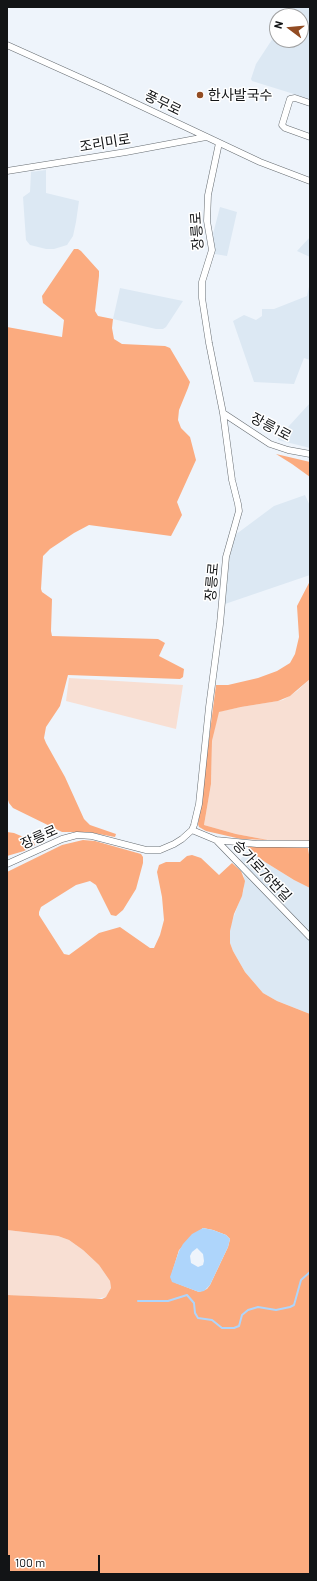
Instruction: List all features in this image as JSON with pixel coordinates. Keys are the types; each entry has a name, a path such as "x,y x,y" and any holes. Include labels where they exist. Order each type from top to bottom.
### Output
{"street":[{"name":"풍무로","path":"7,45 260,162 310,181"},
{"path":"310,103 295,98 290,99 282,125 285,128 310,137"},
{"name":"조리미로","path":"7,171 126,152 206,137"},
{"name":"장릉로","path":"7,864 70,837 92,836 153,851 167,848 192,830 195,821 199,804 209,707 220,624 226,557 239,511 232,480 223,413 208,343 202,291 205,272 212,250 207,212 208,196 219,143"},
{"name":"장릉1로","path":"223,413 270,444 288,450 310,454"},
{"name":"승가로76번길","path":"192,830 216,840 310,937"},
{"path":"216,840 257,844 310,844"}],"shaded area":[{"path":"310,7 310,99 252,81 251,79 256,64 269,44 269,48 309,48 309,8 286,8"},
{"path":"46,170 46,193 79,201 73,236 67,245 54,249 46,249 30,245 26,240 23,197 30,192 31,172"},
{"path":"220,207 237,212 227,256 215,254 213,234"},
{"path":"310,237 310,257 297,251"},
{"path":"74,249 81,251 99,271 95,311 98,316 113,319 112,328 114,339 122,344 165,346 170,348 190,382 179,410 178,420 181,428 190,437 196,460 177,502 182,515 171,536 89,525 50,549 43,556 41,589 42,592 52,599 52,636 158,639 165,643 159,656 184,669 183,677 180,679 68,675 60,706 46,727 44,738 46,743 65,777 84,819 90,825 116,834 115,837 88,832 62,832 13,808 7,797 7,327 62,337 64,320 43,303 42,296"},
{"path":"310,282 310,360 304,358 294,384 254,382 233,321 244,315 256,320 262,316 262,309 274,309 307,296"},
{"path":"120,288 183,301 166,327 163,329 156,329 113,319"},
{"path":"310,403 310,448 278,440 278,438"},
{"path":"276,454 310,462 310,477 292,464"},
{"path":"305,495 310,506 310,575 225,604 229,560 235,535 274,506"},
{"path":"310,581 310,679 290,696 278,701 219,712 212,741 211,784 204,825 236,834 268,840 241,839 206,831 199,827 198,824 216,685 228,685 258,678 277,671 290,663 295,654 299,637 297,606"},
{"path":"69,678 183,685 176,729 66,701"},
{"path":"310,679 310,841 268,840 236,834 204,825 211,784 212,741 218,713 241,707 283,700 297,691"},
{"path":"7,832 14,833 33,841 35,845 24,851 7,856"},
{"path":"83,840 95,841 141,854 143,857 143,863 136,889 123,910 116,916 111,915 96,885 90,881 76,885 41,907 39,915 64,954 69,955 99,933 120,927 150,948 154,948 160,935 164,920 162,897 157,872 159,865 166,862 180,862 187,856 192,855 201,858 219,875 232,863 241,871 245,881 242,896 234,914 230,931 230,943 233,951 245,972 263,993 277,1001 310,1014 310,1574 7,1574 7,1295 102,1299 106,1297 111,1288 110,1281 99,1265 83,1250 69,1240 58,1236 7,1230 7,872 62,845","holes":["203,1228 226,1235 230,1239 228,1247 210,1285 207,1289 199,1292 176,1283 172,1273 179,1250"]},
{"path":"249,846 308,848 310,861 310,888 265,862 249,850"},
{"path":"249,850 265,862 310,888 310,1014 277,1001 263,993 245,972 230,943 229,938 231,924 244,889 244,875 235,865"},
{"path":"7,1230 58,1236 69,1240 83,1250 99,1265 110,1281 110,1293 106,1297 95,1299 7,1295"}],"water":[{"path":"203,1228 226,1235 230,1239 228,1247 210,1285 204,1291 199,1292 172,1282 170,1277 179,1251 192,1234","holes":["197,1248 203,1254 203,1265 198,1267 191,1263 190,1256"]}],"waterway":[{"path":"138,1301 168,1301 187,1295 194,1303 195,1313 198,1318 212,1320 222,1328 234,1328 239,1326 242,1315 248,1310 258,1307 276,1310 294,1305 301,1280 310,1272"}],"place":[{"name":"한사발국수","path":"200,95"}]}
